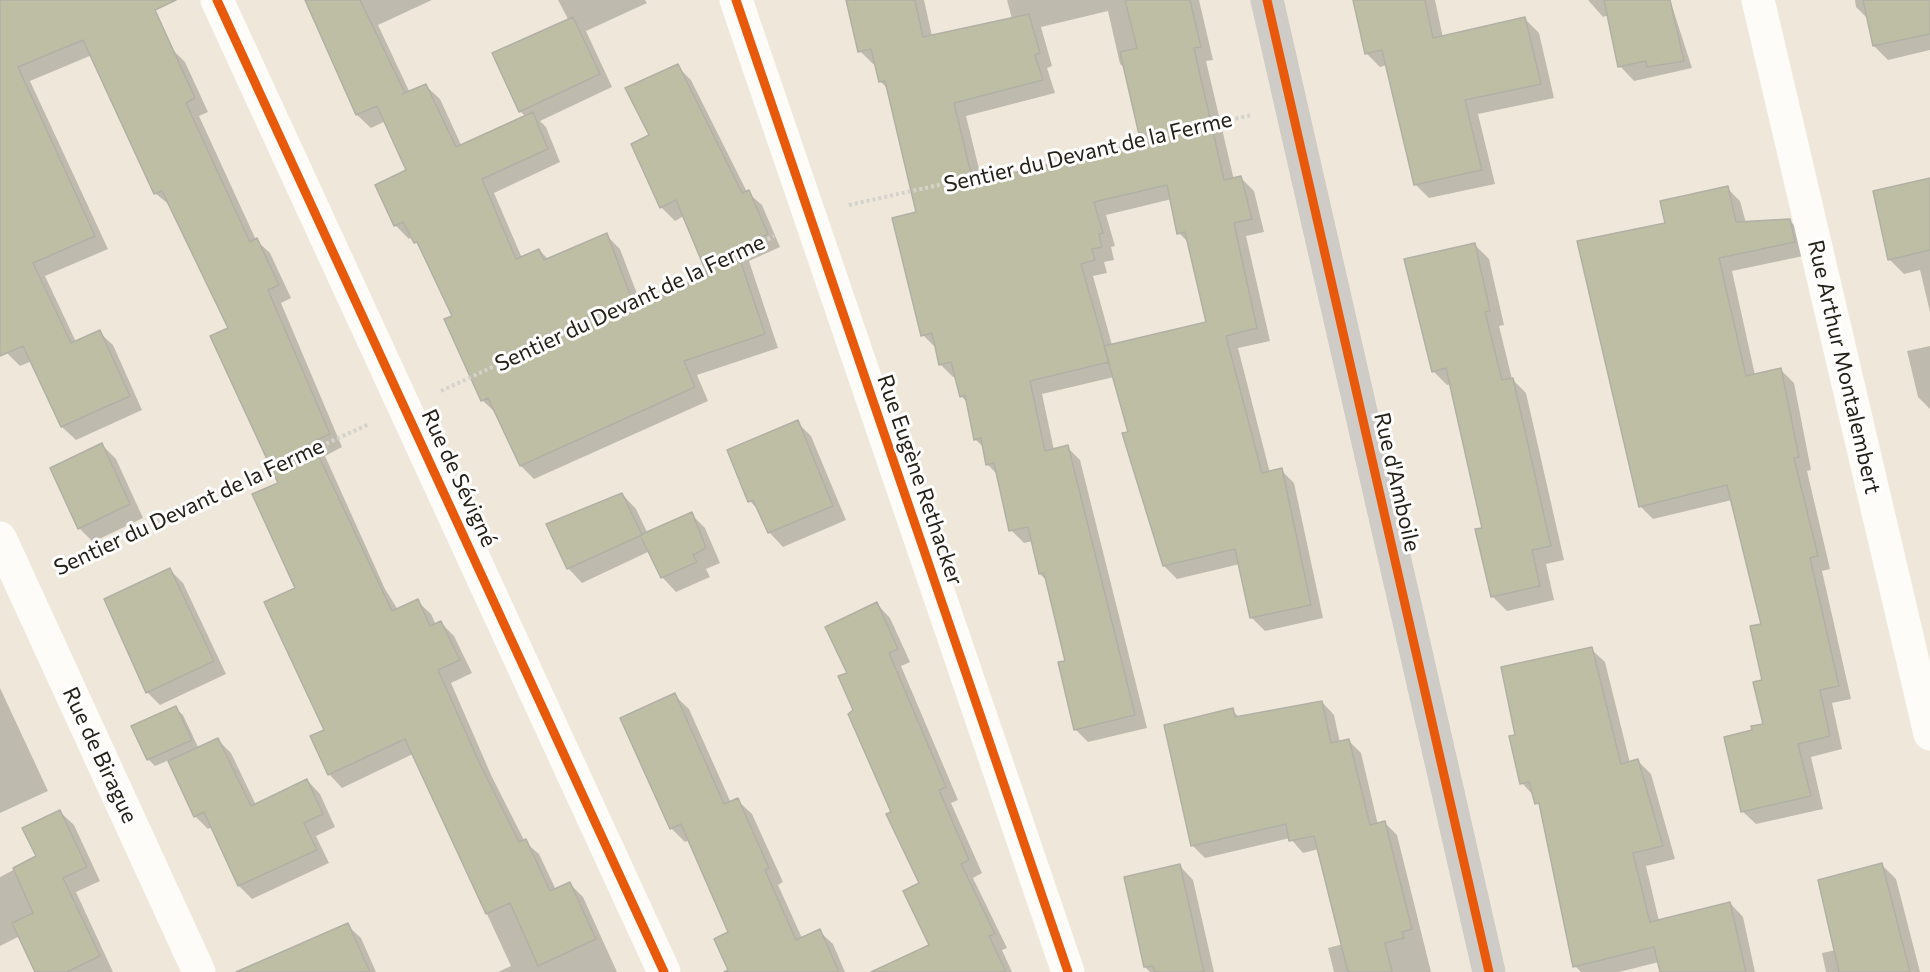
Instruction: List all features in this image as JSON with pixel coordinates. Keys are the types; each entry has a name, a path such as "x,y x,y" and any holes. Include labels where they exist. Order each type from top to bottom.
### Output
{"street":[{"name":"Rue de Sévigné","path":"217,0 664,972"},
{"name":"Rue Eugène Rethacker","path":"736,0 1068,972"},
{"name":"Rue d'Amboile","path":"1267,0 1489,972"},
{"name":"Rue Arthur Montalembert","path":"1758,0 1930,734"},
{"name":"Rue de Birague","path":"0,538 199,972"}],"building":[{"path":"0,0 176,0 155,10 195,98 186,103 250,242 257,238 279,285 268,290 330,434 312,442 392,611 418,599 430,626 441,621 460,660 438,670 479,762 519,842 526,839 550,891 570,882 596,939 538,966 510,903 486,914 405,739 328,775 310,736 324,730 264,602 295,588 252,494 278,483 210,336 228,328 162,191 154,194 83,40 18,67 95,236 33,263 71,343 100,330 130,396 61,427 23,346 0,356"},
{"path":"305,0 360,0 405,93 426,84 456,147 533,112 548,149 482,179 516,259 539,249 544,260 607,233 635,308 707,274 676,200 660,208 631,144 649,135 625,88 678,64 742,193 749,190 768,234 736,248 765,334 684,361 695,387 520,466 488,398 481,401 444,319 452,316 417,242 414,243 403,222 394,226 375,185 406,170 377,106 356,115"},
{"path":"846,0 915,0 923,37 1029,14 1040,53 1035,55 1043,80 954,103 973,182 1141,143 1120,52 1137,48 1125,0 1190,0 1201,47 1194,48 1224,180 1241,176 1252,219 1234,223 1257,328 1226,336 1262,473 1282,468 1311,605 1250,618 1235,549 1163,566 1122,433 1128,432 1108,362 1030,381 1045,451 1068,445 1135,715 1074,730 1058,662 1065,661 1044,573 1039,574 1028,527 1009,531 994,463 986,465 981,438 974,440 965,395 960,397 951,362 939,365 932,333 921,336 892,218 916,212 885,81 879,82 871,49 858,52","holes":["1167,185 1177,234 1185,232 1206,322 1104,346 1081,264 1095,260 1092,249 1102,247 1099,234 1103,233 1094,202"]},
{"path":"1353,0 1425,0 1433,38 1525,17 1541,84 1465,100 1482,170 1414,185 1382,50 1365,54"},
{"path":"1604,0 1670,0 1684,61 1647,67 1646,61 1618,67"},
{"path":"1863,0 1930,0 1930,34 1873,46"},
{"path":"573,17 600,74 519,112 492,53"},
{"path":"1930,178 1930,250 1888,260 1873,191"},
{"path":"1728,186 1736,222 1790,219 1795,242 1719,258 1746,376 1781,368 1799,457 1794,458 1818,556 1810,558 1839,686 1820,690 1830,736 1798,744 1811,796 1741,812 1724,737 1752,730 1751,726 1763,724 1753,682 1762,680 1750,626 1761,624 1727,485 1639,507 1577,241 1665,223 1660,201"},
{"path":"1475,243 1490,311 1485,312 1502,380 1513,378 1551,546 1532,550 1540,586 1491,597 1475,529 1482,528 1446,368 1432,372 1404,259"},
{"path":"798,420 833,506 768,533 753,500 748,502 727,450"},
{"path":"102,443 130,504 78,529 50,468"},
{"path":"622,493 642,535 567,569 546,524"},
{"path":"692,512 706,548 693,555 697,562 661,578 640,535"},
{"path":"170,568 214,661 146,693 104,599"},
{"path":"877,602 898,649 889,653 946,787 939,790 969,860 961,864 995,934 989,936 1006,972 871,972 929,945 903,891 919,883 886,814 891,812 848,714 853,710 838,676 847,673 825,627"},
{"path":"1592,647 1621,764 1638,759 1663,846 1633,853 1650,922 1730,902 1746,972 1660,972 1654,947 1573,967 1539,803 1535,804 1529,782 1520,784 1509,736 1515,735 1501,667"},
{"path":"675,693 724,804 738,798 769,868 765,870 796,940 820,929 839,972 724,972 728,970 714,939 728,932 681,824 670,829 620,718"},
{"path":"1322,701 1331,743 1349,739 1370,825 1385,821 1412,929 1402,932 1404,938 1385,943 1392,972 1348,972 1314,836 1289,841 1286,824 1191,846 1164,725 1233,708 1235,717"},
{"path":"176,706 192,740 147,760 131,726"},
{"path":"218,738 251,806 307,779 323,814 304,823 317,850 238,886 204,812 194,817 168,761"},
{"path":"60,810 87,867 63,878 100,956 67,972 35,972 12,923 33,913 13,868 36,856 22,828"},
{"path":"1882,863 1910,972 1839,972 1818,880"},
{"path":"1180,864 1204,972 1155,972 1153,966 1144,967 1124,877"},
{"path":"348,923 370,972 236,972"}],"cycle path":[{"path":"217,0 664,972"},
{"path":"736,0 1068,972"},
{"path":"1267,0 1489,972"}]}
